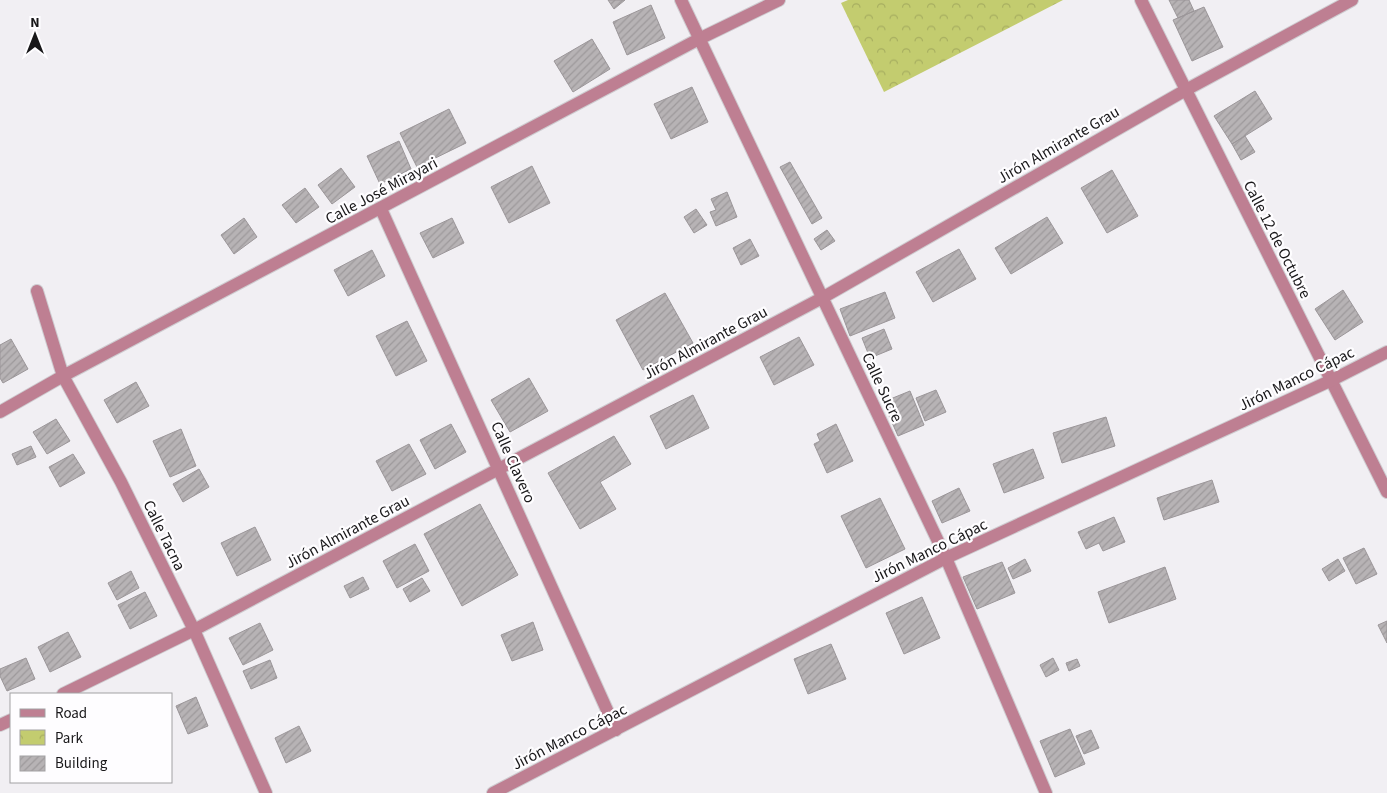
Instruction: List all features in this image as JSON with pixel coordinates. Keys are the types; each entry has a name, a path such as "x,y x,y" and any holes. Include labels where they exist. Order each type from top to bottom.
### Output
{"street":[{"name":"Calle Sucre","path":"681,0 946,558 1046,793"},
{"name":"Calle José Mirayari","path":"0,412 63,376 699,39 779,0"},
{"name":"Calle 12 de Octubre","path":"1140,0 1184,91 1332,380 1387,492"},
{"name":"Jirón Almirante Grau","path":"65,693 194,630 822,298 1184,91 1352,0"},
{"name":"Calle Clavero","path":"381,209 616,730"},
{"name":"Calle Tacna","path":"37,291 63,376 121,482 194,630 266,793"},
{"name":"Jirón Manco Cápac","path":"493,793 946,558 1332,380 1387,352"}],"green space":[{"path":"848,0 1063,0 884,92 841,3"}],"building":[{"path":"608,0 625,0 614,9"},
{"path":"1169,0 1189,0 1194,11 1178,18"},
{"path":"651,5 665,38 627,55 613,22"},
{"path":"1204,7 1223,47 1192,61 1173,20"},
{"path":"592,39 610,69 573,92 554,61"},
{"path":"692,87 708,122 671,139 654,104"},
{"path":"1255,91 1272,119 1232,144 1214,116"},
{"path":"449,109 466,143 417,167 400,133"},
{"path":"1245,136 1255,152 1241,160 1232,144"},
{"path":"399,141 411,169 380,184 367,156"},
{"path":"790,162 822,218 812,224 780,167"},
{"path":"532,166 550,203 509,223 491,187"},
{"path":"341,168 355,187 332,204 318,185"},
{"path":"1112,170 1138,216 1107,233 1081,188"},
{"path":"305,188 319,207 296,223 282,205"},
{"path":"727,192 737,217 716,226 710,212 716,210 711,199"},
{"path":"696,209 707,225 694,233 684,217"},
{"path":"1047,217 1063,243 1011,274 995,248"},
{"path":"244,218 257,237 234,254 221,235"},
{"path":"452,218 464,243 433,258 420,233"},
{"path":"827,230 835,241 821,250 814,239"},
{"path":"750,239 759,256 741,265 733,248"},
{"path":"959,249 976,279 933,302 916,272"},
{"path":"372,250 385,276 348,296 334,270"},
{"path":"1343,290 1363,322 1335,340 1315,309"},
{"path":"885,292 895,318 850,336 840,309"},
{"path":"665,293 693,343 643,370 616,320"},
{"path":"407,321 427,361 396,376 376,336"},
{"path":"884,329 892,349 870,358 862,338"},
{"path":"799,337 814,365 774,385 760,357"},
{"path":"11,339 28,369 3,383 0,378 0,345"},
{"path":"529,378 548,411 510,432 491,400"},
{"path":"136,382 149,406 117,423 104,400"},
{"path":"936,390 946,412 925,421 916,398"},
{"path":"910,391 924,425 898,436 883,402"},
{"path":"693,395 709,428 666,449 650,416"},
{"path":"1106,417 1115,446 1062,463 1053,433"},
{"path":"56,419 70,441 47,454 33,432"},
{"path":"451,424 466,452 435,469 420,440"},
{"path":"836,424 853,461 827,473 814,444 820,441 817,434"},
{"path":"181,429 196,466 170,477 153,441"},
{"path":"614,436 631,464 600,482 616,509 580,529 548,473"},
{"path":"409,444 426,474 392,491 376,461"},
{"path":"31,446 36,457 17,465 12,454"},
{"path":"1033,449 1044,478 1004,493 993,464"},
{"path":"73,454 85,473 60,487 49,467"},
{"path":"199,469 209,487 183,502 173,484"},
{"path":"1212,480 1219,502 1164,520 1157,498"},
{"path":"959,488 970,511 942,523 932,501"},
{"path":"880,498 905,549 866,568 841,516"},
{"path":"480,504 518,575 462,606 424,534"},
{"path":"1114,517 1125,542 1103,551 1099,543 1086,549 1078,532"},
{"path":"255,527 271,560 237,576 221,543"},
{"path":"415,544 429,571 397,588 383,561"},
{"path":"1364,548 1377,574 1356,584 1343,558"},
{"path":"1025,559 1031,571 1013,579 1008,568"},
{"path":"1338,559 1345,571 1329,581 1322,569"},
{"path":"1002,562 1015,593 977,609 963,577"},
{"path":"1165,567 1176,599 1109,623 1098,592"},
{"path":"131,571 139,588 117,600 108,583"},
{"path":"363,577 369,589 350,598 344,586"},
{"path":"422,578 430,591 410,602 403,589"},
{"path":"145,592 157,616 130,629 118,605"},
{"path":"922,597 940,638 904,654 886,613"},
{"path":"1387,621 1387,643 1378,625"},
{"path":"533,622 543,650 512,661 501,635"},
{"path":"260,623 273,650 243,665 229,638"},
{"path":"68,632 81,657 50,672 38,647"},
{"path":"831,644 846,679 808,694 794,659"},
{"path":"26,658 35,679 7,691 0,676 0,669"},
{"path":"1053,658 1059,670 1046,677 1040,665"},
{"path":"1077,659 1080,666 1069,671 1066,663"},
{"path":"270,660 277,678 251,689 243,671"},
{"path":"196,697 208,726 188,734 176,706"},
{"path":"299,726 311,751 286,763 275,738"},
{"path":"1070,729 1085,764 1055,777 1040,741"},
{"path":"1091,730 1099,748 1084,754 1076,736"}]}
